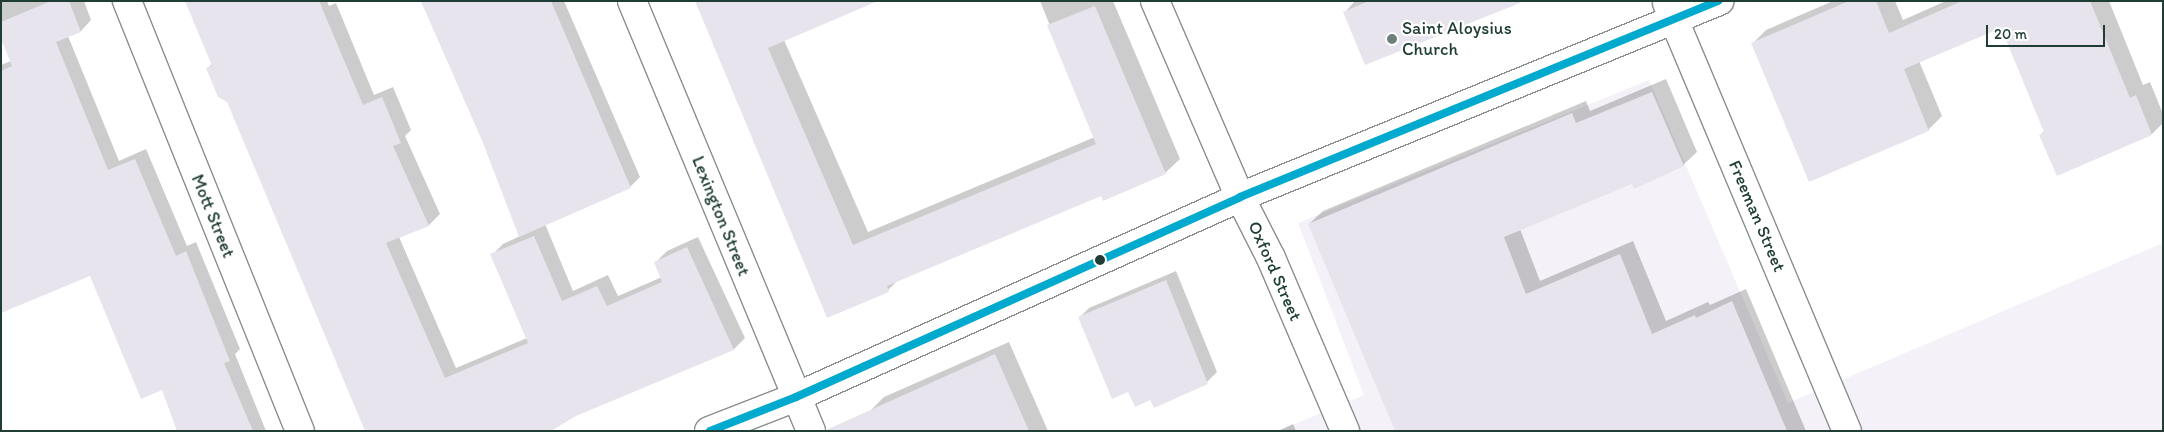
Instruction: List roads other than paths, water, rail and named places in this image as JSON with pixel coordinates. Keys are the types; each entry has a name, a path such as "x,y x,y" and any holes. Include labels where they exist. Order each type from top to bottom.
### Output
{"street":[{"name":"Mott Street","path":"127,1 300,431"},
{"name":"Lexington Street","path":"632,1 811,431"},
{"name":"Oxford Street","path":"1155,1 1240,197 1271,258 1345,431"},
{"path":"709,431 796,397 1240,197 1670,10 1719,1"},
{"name":"Freeman Street","path":"1670,10 1847,431"}],"place":[{"name":"Saint Aloysius Church","path":"1392,39"}]}
